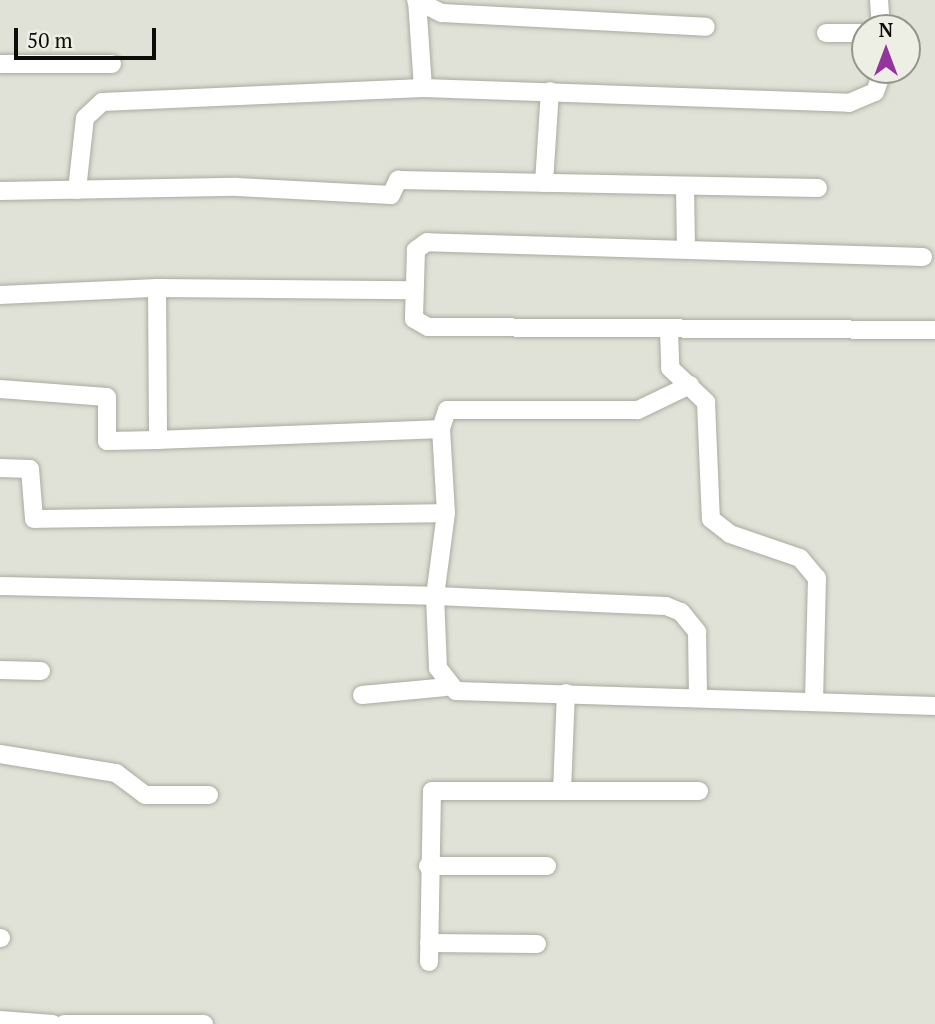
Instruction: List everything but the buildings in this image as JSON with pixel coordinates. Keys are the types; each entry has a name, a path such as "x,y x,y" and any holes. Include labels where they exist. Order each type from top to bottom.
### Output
{"street":[{"path":"416,0 442,13 706,27"},
{"path":"416,0 423,88"},
{"path":"826,33 851,33"},
{"path":"0,64 112,64"},
{"path":"77,190 85,118 102,102 423,88 849,103 875,92 878,84"},
{"path":"544,183 550,91"},
{"path":"0,191 237,187 391,195 398,180 818,188"},
{"path":"685,186 686,249"},
{"path":"923,257 426,242 416,250 411,290 414,319 421,326 935,331"},
{"path":"0,295 157,288 411,290"},
{"path":"157,288 158,440"},
{"path":"669,330 670,368 706,402 711,519 730,534 800,558 817,578 814,700"},
{"path":"446,687 438,668 435,596 446,513 441,429 443,415 453,407 638,410 690,385"},
{"path":"0,390 107,397 107,441 441,429"},
{"path":"0,468 30,469 34,519 446,513"},
{"path":"0,586 435,596 674,609 696,632 698,695"},
{"path":"0,670 41,671"},
{"path":"362,695 446,687 935,706"},
{"path":"562,790 566,693"},
{"path":"0,754 116,773 145,795 209,795"},
{"path":"429,962 428,866 432,790 699,792"},
{"path":"428,866 547,866"},
{"path":"429,943 537,944"},
{"path":"0,1020 53,1024"},
{"path":"64,1024 204,1024"}]}
